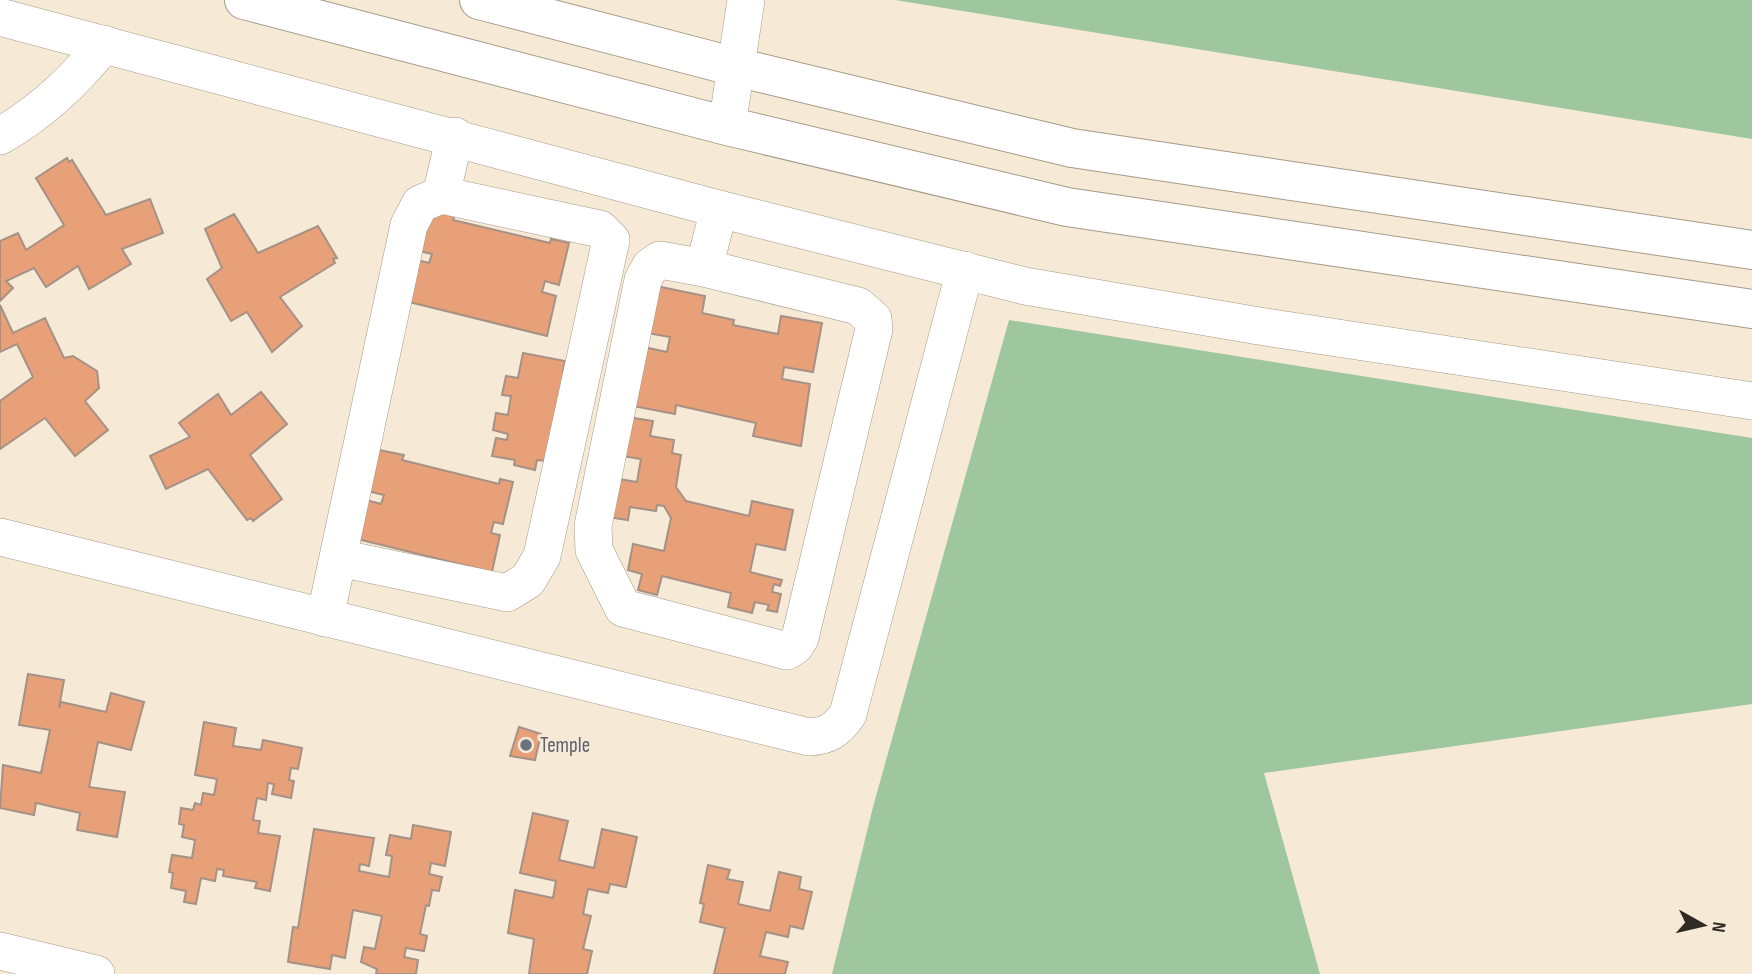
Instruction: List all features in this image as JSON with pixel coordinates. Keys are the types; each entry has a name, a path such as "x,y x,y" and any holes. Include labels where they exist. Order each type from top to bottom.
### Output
{"main road":[{"path":"244,0 727,125 1067,207 1752,309"},
{"path":"479,0 736,67 1072,148 1752,250"}],"street":[{"path":"727,125 746,0"},
{"path":"0,17 455,136 719,209 1025,286 1245,323 1752,401"},
{"path":"0,136 37,113 75,81 104,44"},
{"path":"441,195 455,136"},
{"path":"326,618 409,225 420,204 441,195 600,229 611,240 542,556 528,580 507,593 339,558"},
{"path":"704,268 719,209"},
{"path":"660,260 704,268 858,306 873,319 874,329 800,638 795,646 787,651 623,608 594,550 593,526 643,280 650,267 660,260"},
{"path":"0,537 809,737 824,737 839,728 848,714 965,270"},
{"path":"0,951 96,974"}],"green space":[{"path":"895,0 1752,0 1752,139"},
{"path":"1009,320 1752,438 1752,704 1264,773 1320,974 832,974 873,807"}],"building":[{"path":"67,158 69,162 72,160 106,215 150,199 163,233 122,249 131,264 89,289 78,266 46,287 34,268 6,281 13,288 0,301 0,241 18,233 26,250 64,225 36,178"},
{"path":"426,208 455,215 453,220 550,243 551,239 569,243 559,285 545,281 542,292 556,296 547,336 405,301 406,257 429,263 432,254 410,249"},
{"path":"234,214 258,253 318,226 337,258 333,259 335,263 280,297 302,326 272,352 247,312 231,321 207,279 222,268 205,229"},
{"path":"656,286 705,296 702,313 734,320 733,325 778,334 781,316 822,323 813,372 784,367 782,379 810,384 801,446 753,436 756,423 676,405 675,414 633,406 644,347 667,352 670,337 647,333"},
{"path":"0,305 13,333 45,318 64,358 73,356 97,371 99,388 85,401 108,430 75,456 45,418 0,449 0,401 33,377 17,344 0,352"},
{"path":"523,353 565,361 563,372 567,373 547,461 537,460 535,470 514,465 515,460 492,456 496,438 507,440 508,434 493,430 496,413 508,415 511,396 502,395 506,376 518,378"},
{"path":"261,392 287,424 250,455 282,499 253,521 251,518 247,520 208,469 166,489 150,456 190,437 179,423 218,394 231,415"},
{"path":"622,416 653,421 650,436 674,440 672,453 681,455 676,487 686,501 749,516 752,501 793,510 785,550 756,544 750,572 782,580 780,586 774,584 772,592 781,594 777,612 767,610 769,605 755,602 752,613 728,607 731,593 662,576 657,595 638,590 642,574 628,570 633,544 664,551 671,518 664,506 657,505 656,511 630,507 628,520 601,516 607,477 637,482 641,459 616,455"},
{"path":"379,450 404,455 402,460 499,484 500,479 513,482 503,524 494,522 491,533 500,535 492,572 357,539 355,497 381,504 384,495 359,489"},
{"path":"28,674 64,680 59,708 61,702 106,712 111,693 144,702 131,750 98,742 89,787 125,792 117,837 77,830 80,813 36,803 34,815 0,808 3,765 41,773 50,730 19,725"},
{"path":"204,722 236,728 233,746 261,750 263,740 302,748 298,769 291,768 289,780 294,781 291,798 272,794 274,784 268,783 266,800 257,798 253,820 260,821 258,833 280,836 270,891 255,888 257,882 223,876 224,870 217,869 215,881 201,878 196,904 184,902 186,891 171,888 173,873 169,872 172,855 192,858 195,840 182,837 184,825 179,824 181,808 193,810 195,803 201,805 203,793 214,795 217,779 195,775"},
{"name":"Temple","path":"519,727 541,734 535,760 510,756"},
{"path":"533,813 568,821 559,860 594,868 602,829 637,837 626,887 610,884 608,893 588,889 583,914 591,916 583,949 592,951 587,974 529,974 534,939 508,933 515,890 553,898 556,881 520,873"},
{"path":"413,825 451,832 445,866 431,863 429,874 442,877 439,891 432,890 429,906 426,905 420,934 427,936 424,951 406,948 404,957 418,960 416,974 376,974 377,969 361,962 364,947 375,949 382,916 353,910 345,958 332,955 330,969 288,962 293,927 298,928 314,829 374,838 369,866 360,864 359,871 389,877 392,856 386,855 390,835 411,839"},
{"path":"708,865 730,870 727,879 743,882 738,904 770,911 779,872 801,877 799,889 812,892 803,929 790,926 788,937 766,932 760,956 788,962 785,974 714,974 725,928 700,922 704,904 700,903"}],"place":[{"name":"Temple","path":"526,745"}]}
